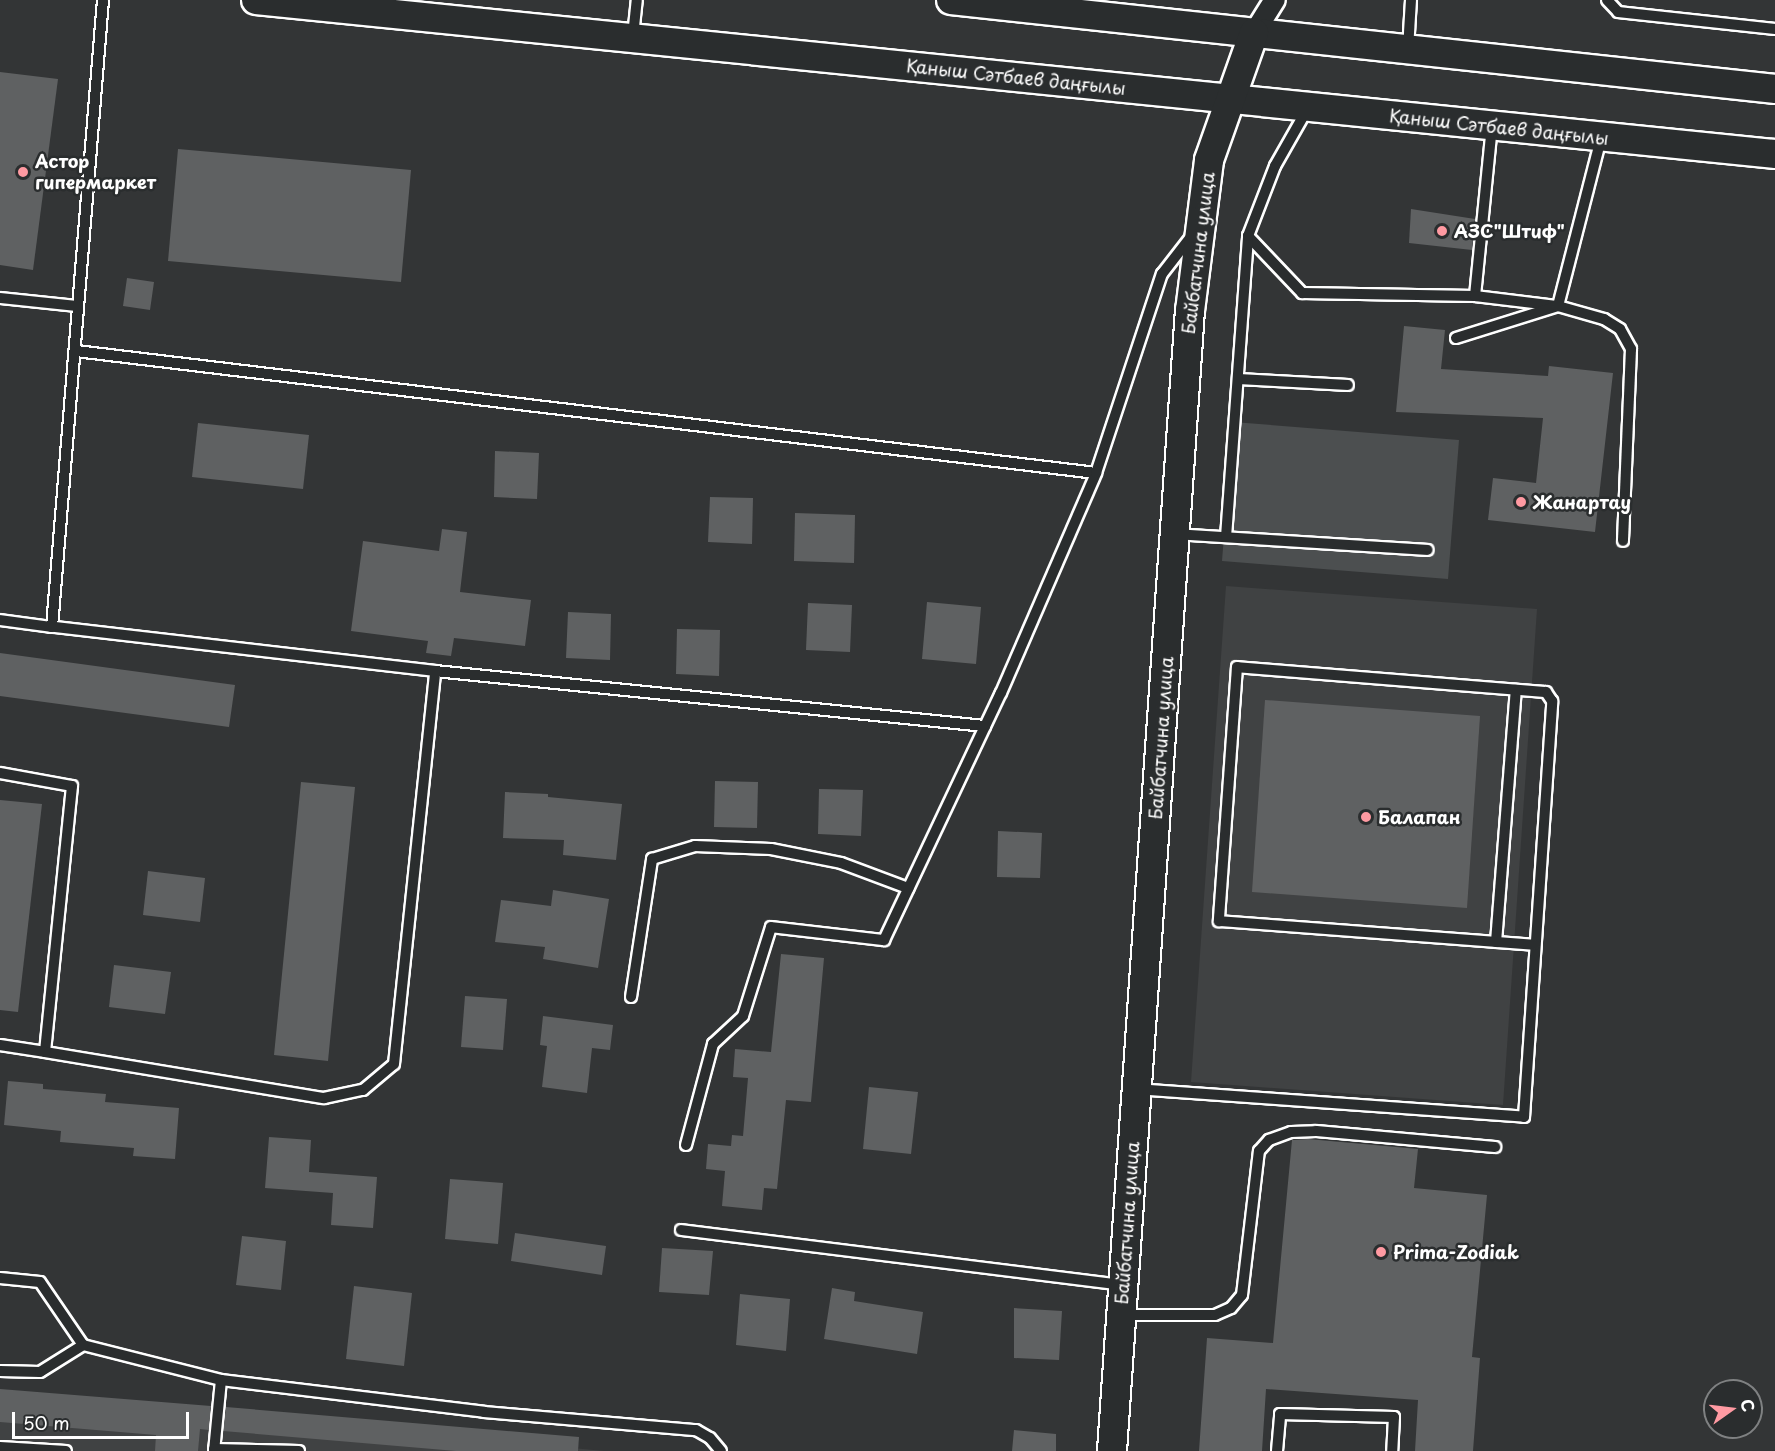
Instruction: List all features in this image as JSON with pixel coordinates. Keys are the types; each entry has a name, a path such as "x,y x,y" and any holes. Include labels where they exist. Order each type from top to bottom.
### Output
{"main road":[{"name":"Қаныш Сәтбаев даңғылы","path":"256,0 633,36 1601,139 1775,154"},
{"path":"951,0 1775,89"},
{"name":"Байбатчина улица","path":"1112,1451 1190,311 1209,160 1254,33"}],"street":[{"path":"1254,33 1275,0"}],"lane":[{"path":"52,627 103,0"},
{"path":"633,36 638,0"},
{"path":"1408,50 1411,0"},
{"path":"1607,0 1618,12 1775,29"},
{"path":"1226,537 1248,236 1275,166 1308,107"},
{"path":"1475,296 1492,126"},
{"path":"1558,306 1601,139"},
{"path":"686,1145 713,1044 743,1016 771,927 884,940 985,726 1096,473 1162,274 1201,224"},
{"path":"1248,236 1302,293 1475,296 1558,306 1604,319 1620,329 1631,349 1623,541"},
{"path":"0,298 77,306"},
{"path":"1456,338 1558,306"},
{"path":"76,351 1096,473"},
{"path":"1239,379 1348,385"},
{"path":"1175,534 1426,550"},
{"path":"0,620 435,671 985,726"},
{"path":"1137,1089 1524,1117 1552,701 1546,692 1237,668 1220,921 1535,945"},
{"path":"0,1045 324,1098 363,1090 394,1064 435,671"},
{"path":"1496,942 1516,690"},
{"path":"0,773 72,786 45,1052"},
{"path":"631,997 652,859 695,846 771,849 841,863 908,888"},
{"path":"1121,1315 1215,1315 1231,1308 1242,1295 1259,1151 1269,1140 1291,1132 1316,1131 1495,1147"},
{"path":"681,1230 1123,1285"},
{"path":"0,1278 40,1282 83,1345 221,1380 484,1412 696,1430 711,1438 721,1451"},
{"path":"0,1371 40,1372 83,1345"},
{"path":"221,1380 214,1450 299,1451"},
{"path":"1277,1451 1280,1414 1394,1417 1392,1451"},
{"path":"0,1447 64,1451"}],"shaded area":[{"path":"1233,422 1459,440 1448,579 1222,561"},
{"name":"Балапан","path":"1226,586 1537,609 1503,1105 1191,1082"},
{"path":"0,1394 604,1451 0,1451"}],"building":[{"name":"Астор гипермаркет","path":"0,72 58,79 33,270 0,265"},
{"path":"178,149 411,170 401,282 168,261"},
{"name":"АЗС\"Штиф\"","path":"1411,209 1475,219 1472,250 1409,243"},
{"path":"127,278 154,282 150,310 123,306"},
{"path":"1404,326 1445,330 1441,369 1548,376 1549,366 1613,373 1595,532 1488,520 1493,478 1536,483 1543,418 1396,412"},
{"path":"198,423 309,435 303,489 192,477"},
{"path":"495,451 539,453 537,499 494,497"},
{"path":"710,497 753,498 752,544 708,542"},
{"path":"795,513 855,515 854,563 794,561"},
{"path":"442,529 467,532 460,592 531,600 525,646 454,638 451,656 426,653 428,641 351,631 363,541 439,551"},
{"path":"927,602 981,607 976,664 922,659"},
{"path":"808,603 852,605 850,652 806,650"},
{"path":"568,612 611,614 610,660 566,658"},
{"path":"677,629 720,630 719,676 676,674"},
{"path":"0,653 235,685 229,727 0,696"},
{"path":"1265,700 1480,716 1467,908 1252,892"},
{"path":"715,781 758,782 757,828 714,827"},
{"path":"301,782 355,787 328,1061 274,1055"},
{"path":"819,789 863,790 861,836 818,834"},
{"path":"505,792 548,794 548,797 622,804 616,860 563,855 564,840 503,838"},
{"path":"0,800 42,804 18,1012 0,1010"},
{"path":"998,831 1042,833 1040,878 997,877"},
{"path":"148,871 205,878 200,922 143,915"},
{"path":"553,890 609,899 598,968 543,959 545,947 495,942 501,900 551,906"},
{"path":"781,954 824,958 811,1102 786,1100 777,1189 764,1188 762,1210 722,1206 725,1171 706,1169 708,1144 731,1146 732,1135 743,1136 748,1078 733,1077 735,1049 771,1052"},
{"path":"114,965 171,972 165,1014 109,1007"},
{"path":"465,996 507,999 503,1050 461,1047"},
{"path":"543,1016 613,1025 610,1050 592,1048 587,1093 542,1087 547,1046 540,1045"},
{"path":"8,1081 43,1084 43,1089 106,1094 105,1102 179,1108 175,1159 133,1156 134,1148 60,1142 61,1131 4,1125"},
{"path":"869,1087 918,1092 911,1154 863,1149"},
{"path":"269,1137 311,1140 309,1172 377,1177 373,1228 331,1225 333,1193 265,1188"},
{"path":"1308,1139 1418,1149 1414,1188 1487,1195 1472,1357 1480,1358 1473,1451 1415,1451 1418,1400 1266,1389 1262,1451 1199,1451 1207,1338 1273,1343 1292,1140"},
{"path":"450,1179 503,1183 498,1244 445,1239"},
{"path":"515,1233 606,1246 602,1275 511,1261"},
{"path":"242,1236 286,1241 281,1290 236,1285"},
{"path":"662,1248 713,1251 709,1295 659,1292"},
{"path":"354,1286 412,1293 404,1366 346,1359"},
{"path":"832,1288 855,1292 854,1301 923,1312 917,1354 824,1339"},
{"path":"740,1294 790,1299 786,1351 736,1345"},
{"path":"1014,1308 1062,1311 1059,1360 1014,1358"},
{"path":"0,1389 211,1406 209,1430 200,1429 198,1451 155,1451 156,1435 0,1422"},
{"path":"226,1407 579,1437 578,1451 456,1451 223,1431"},
{"path":"1014,1430 1056,1434 1056,1451 1012,1451"}],"place":[{"name":"Астор гипермаркет","path":"23,172"},
{"name":"АЗС\"Штиф\"","path":"1442,231"},
{"name":"Жанартау","path":"1521,502"},
{"name":"Балапан","path":"1366,817"},
{"name":"Prima-Zodiak","path":"1381,1252"}]}
